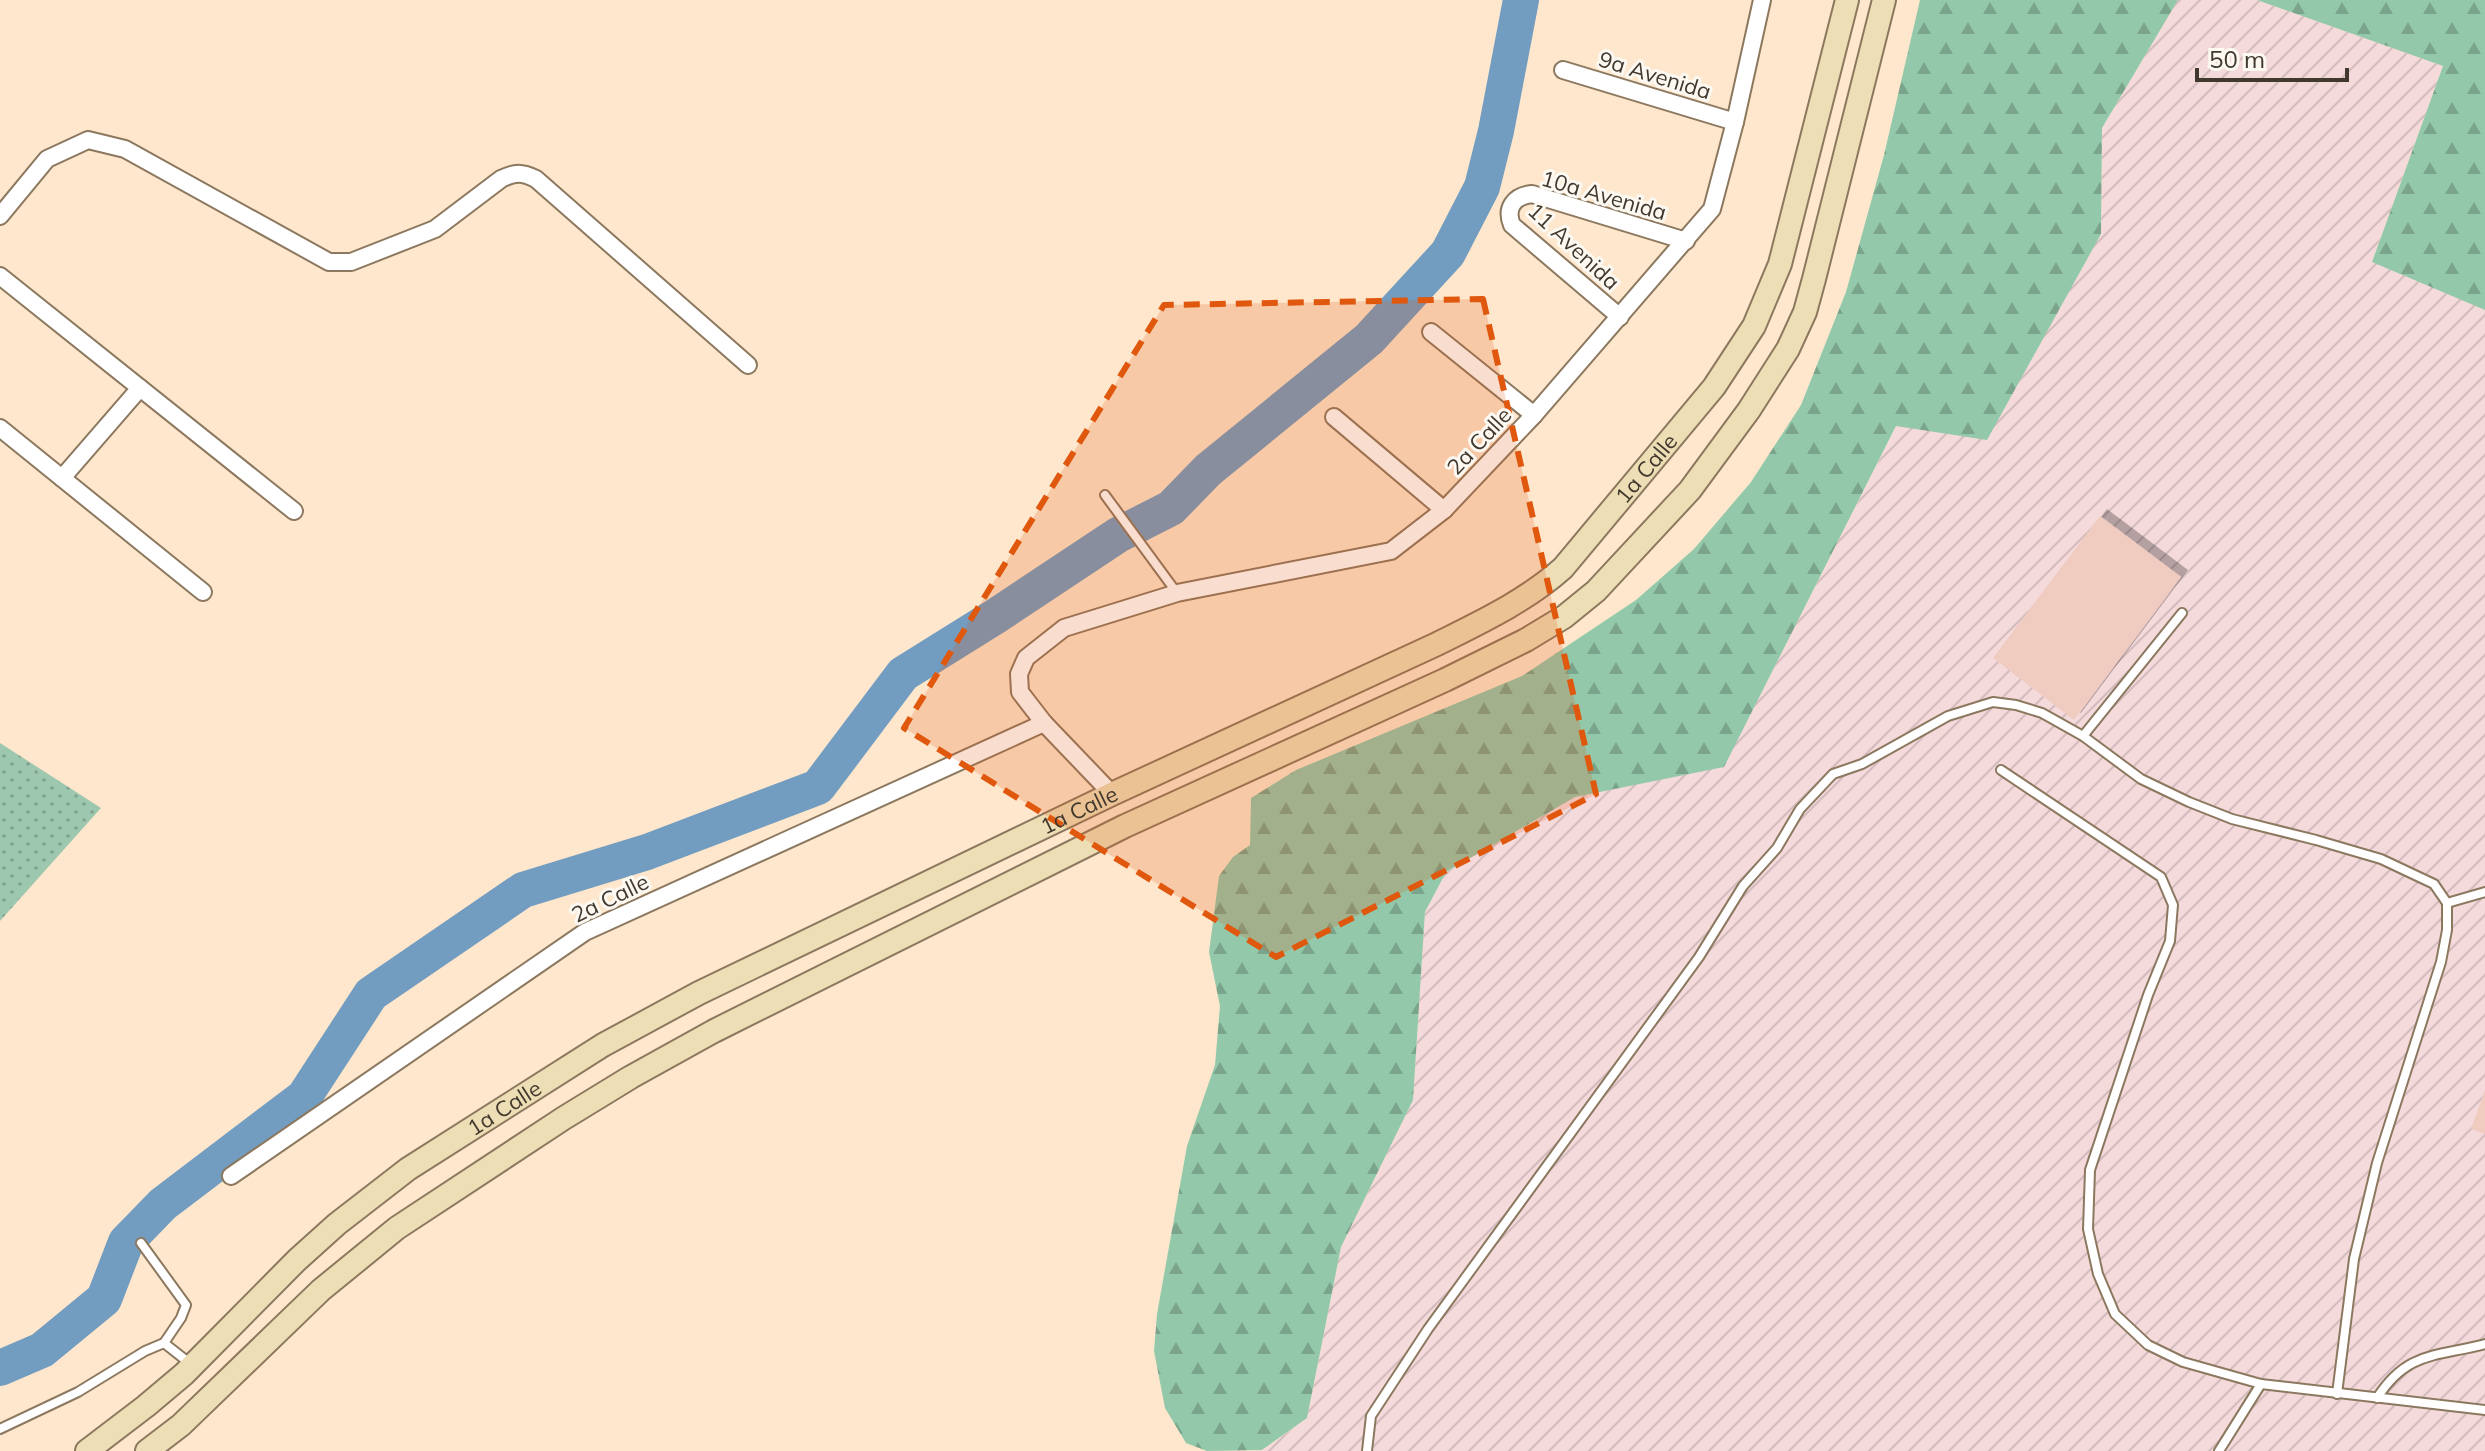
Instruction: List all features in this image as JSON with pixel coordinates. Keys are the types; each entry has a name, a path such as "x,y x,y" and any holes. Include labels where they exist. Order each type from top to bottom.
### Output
{"main road":[{"name":"1a Calle","path":"87,1451 193,1365 337,1224 408,1169 603,1045 699,993 1112,794 1479,623 1543,586 1563,568 1714,387 1754,326 1780,264 1847,0"},
{"name":"1a Calle","path":"147,1451 181,1425 321,1290 397,1228 631,1077 714,1031 1125,826 1513,647 1564,617 1596,591 1690,490 1749,410 1788,349 1805,312 1884,0"}],"street":[{"name":"2a Calle","path":"231,1176 585,932 1044,723 1020,692 1019,674 1033,651 1064,628 1177,593 1391,551 1444,510 1534,415 1712,209 1762,0"},
{"name":"9a Avenida","path":"1563,70 1735,122"},
{"path":"0,216 47,159 88,140 125,149 329,262 351,262 435,229 501,179 522,172 536,179 748,365"},
{"name":"10a Avenida","path":"1512,203 1519,197 1532,194 1686,241"},
{"name":"11 Avenida","path":"1512,203 1509,216 1512,225 1620,317"},
{"path":"0,276 294,511"},
{"path":"1431,332 1534,415"},
{"path":"62,478 140,388"},
{"path":"1334,417 1444,510"},
{"path":"0,428 203,592"},
{"path":"1044,723 1112,794"}],"lane":[{"path":"1105,495 1177,593"},
{"path":"2083,736 2182,613"},
{"path":"1367,1451 1371,1416 1428,1329 1699,957 1743,886 1777,848 1800,809 1833,774 1862,764 1948,716 1993,702 2042,713 2083,736 2141,779 2189,802 2232,819 2381,859 2434,884 2447,903 2447,930 2441,962 2377,1163 2354,1259 2337,1394"},
{"path":"2001,770 2161,877 2173,905 2170,941 2148,995 2090,1170 2088,1229 2098,1274 2115,1314 2148,1345 2183,1362 2261,1384 2485,1410"},
{"path":"2447,903 2485,892"},
{"path":"0,1429 78,1392 145,1351 164,1343 186,1305 141,1243"},
{"path":"164,1343 193,1365"},
{"path":"2377,1398 2389,1379 2413,1361 2485,1344"},
{"path":"2219,1451 2261,1384"}],"highlighted area":[{"path":"1483,299 1596,794 1276,957 904,728 1164,305"}],"shaded area":[{"path":"2178,0 2257,0 2443,66 2372,261 2485,310 2485,1451 1254,1451 1263,1450 1307,1418 1341,1247 1413,1100 1425,912 1446,872 1575,797 1724,766 1897,425 2101,234 2102,128"}],"green space":[{"path":"1920,0 2178,0 2102,128 2101,234 1987,440 1896,426 1724,767 1575,797 1446,872 1425,912 1413,1100 1341,1247 1307,1418 1262,1450 1207,1451 1186,1443 1165,1408 1154,1351 1157,1314 1187,1146 1215,1065 1220,1006 1209,952 1219,876 1233,857 1250,845 1251,798 1296,770 1522,676 1636,600 1694,549 1751,482 1801,405 1846,292 1884,155"},
{"path":"2257,0 2485,0 2485,310 2372,262 2443,66"},
{"path":"0,743 101,808 0,921"}],"building":[{"path":"2100,516 2181,577 2074,720 1993,658"},
{"path":"2485,1090 2485,1134 2471,1129"}],"waterway":[{"path":"0,1368 42,1350 104,1299 126,1242 163,1204 304,1097 371,994 523,890 647,852 818,787 903,674 1118,535 1171,508 1208,470 1369,339 1448,253 1482,187 1521,0"}]}
